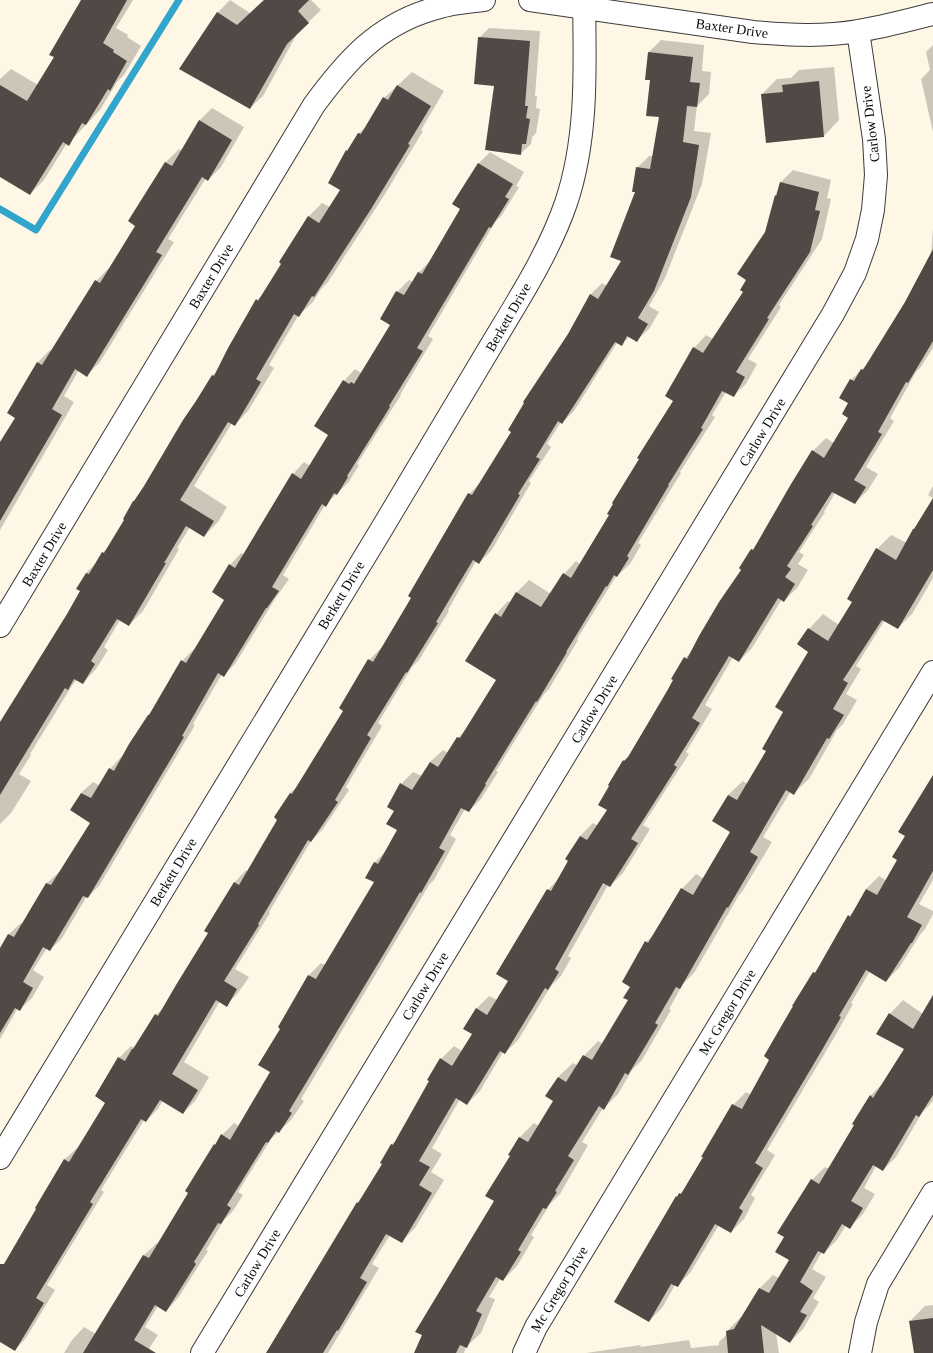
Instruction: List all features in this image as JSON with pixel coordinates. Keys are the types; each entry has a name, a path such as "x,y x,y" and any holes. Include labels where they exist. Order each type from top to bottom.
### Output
{"street":[{"name":"Baxter Drive","path":"0,626 314,105 334,77 358,51 385,30 416,14 452,4 484,0"},
{"name":"Baxter Drive","path":"530,0 584,4 753,32 784,35 821,35 858,31 933,14"},
{"name":"Berkett Drive","path":"0,1158 416,472 548,248 566,205 577,168 584,92 584,4"},
{"name":"Carlow Drive","path":"202,1353 829,321 855,274 873,210 876,175 874,139 858,31"},
{"name":"Mc Gregor Drive","path":"524,1353 536,1327 933,672"},
{"path":"860,1353 866,1322 878,1284 933,1193"}],"building":[{"path":"81,0 127,0 103,43 127,61 110,91 108,89 86,125 82,123 69,146 63,142 30,195 0,177 0,85 27,101 54,57 49,55"},
{"path":"264,0 309,0 298,11 309,23 287,44 250,109 179,69 217,12 237,25"},
{"path":"478,37 530,41 525,106 528,106 526,118 530,119 526,144 522,144 521,155 485,150 494,86 474,84"},
{"path":"648,52 693,57 690,82 700,83 697,107 687,106 683,142 699,145 691,197 654,291 638,318 648,324 637,342 627,336 622,346 615,342 562,424 558,421 536,457 540,459 518,494 520,495 479,564 473,560 436,622 438,623 367,735 371,738 335,800 338,802 311,842 308,840 258,924 259,925 224,981 237,989 227,1007 216,1000 172,1074 198,1090 183,1114 160,1100 146,1122 141,1119 90,1202 93,1204 36,1298 44,1303 15,1351 0,1342 0,1264 4,1264 64,1159 69,1162 105,1103 95,1096 118,1057 125,1061 155,1014 158,1016 208,933 204,931 234,882 239,885 277,820 274,817 290,793 292,794 343,711 339,708 368,659 373,662 411,598 408,596 468,493 472,495 511,432 508,430 524,403 523,402 568,334 590,294 598,299 621,261 610,257 635,192 632,192 636,167 650,169 659,117 646,116 650,80 645,80"},
{"path":"819,81 824,137 766,143 761,94 783,92 782,85"},
{"path":"397,85 431,106 408,144 410,145 371,209 314,297 312,296 299,317 294,314 256,379 261,382 235,426 228,422 180,500 214,521 204,537 186,526 129,626 117,619 91,661 95,664 83,684 74,679 68,690 65,688 0,795 0,722 67,614 80,591 76,589 86,573 89,574 102,552 104,553 124,520 123,519 133,501 144,486 183,420 212,375 214,376 256,299 258,301 281,264 279,262 308,216 319,223 340,190 328,183 346,150 347,151 358,133 361,134 383,97 388,100"},
{"path":"199,120 232,140 208,181 202,177 156,252 162,255 87,377 75,369 52,409 62,415 0,521 0,442 15,418 7,413 37,362 42,365 95,280 100,283 135,226 128,221 165,162 172,166"},
{"path":"478,163 513,184 505,197 509,199 491,228 489,227 417,348 423,351 347,476 348,477 337,495 334,493 326,507 322,504 272,587 279,591 266,608 224,677 218,673 182,736 184,737 88,898 83,896 50,951 43,947 23,982 33,988 20,1011 15,1008 0,1033 0,948 8,934 14,937 46,883 51,885 90,823 70,810 81,793 91,798 109,768 114,771 181,660 186,663 224,600 212,592 229,564 235,568 292,473 301,479 328,435 314,426 343,380 349,384 351,382 354,384 390,325 380,319 396,291 404,295 418,272 422,274 460,209 452,204"},
{"path":"780,182 819,192 815,210 820,211 810,252 767,318 769,319 736,372 745,377 734,397 722,391 701,428 703,429 668,485 627,556 629,558 617,577 614,575 607,587 606,586 469,812 461,808 439,848 445,851 289,1111 292,1113 279,1133 276,1131 268,1143 266,1142 227,1205 231,1208 221,1224 218,1223 194,1262 196,1264 166,1312 155,1305 134,1340 156,1353 83,1353 143,1255 149,1258 188,1193 185,1191 214,1144 215,1145 221,1134 230,1140 270,1072 258,1065 280,1029 278,1027 308,975 316,979 374,882 365,878 374,862 378,864 397,830 386,824 394,811 387,807 400,783 412,790 430,762 438,767 457,737 460,738 496,680 465,661 495,613 501,617 516,592 541,607 563,573 571,578 609,515 607,514 613,504 612,503 639,459 637,458 673,401 665,396 693,347 703,353 743,292 740,290 746,280 737,274 765,232"},
{"path":"933,249 933,341 908,383 906,382 878,432 882,434 854,480 866,487 855,504 832,492 811,525 813,526 787,566 791,569 785,577 795,584 784,602 778,598 739,662 729,656 692,718 700,723 674,765 677,767 631,839 638,843 610,887 603,883 555,969 559,972 548,990 545,988 505,1054 500,1051 467,1105 456,1098 419,1161 430,1167 419,1185 432,1193 402,1243 386,1234 360,1278 367,1282 323,1353 266,1353 357,1202 358,1203 382,1164 380,1163 391,1144 393,1145 429,1081 427,1080 440,1058 452,1066 472,1034 463,1029 476,1008 487,1015 508,981 496,974 547,889 551,891 568,861 565,859 580,836 587,840 607,810 598,805 609,786 608,785 623,760 624,761 628,757 667,691 673,680 671,679 684,657 687,659 719,602 741,570 739,568 751,549 753,550 812,450 824,458 848,418 842,414 848,403 839,398 850,379 854,381 861,369 863,370 905,302"},
{"path":"933,498 933,570 898,629 882,620 843,680 848,683 833,709 844,715 829,739 827,738 794,795 786,790 750,852 758,857 728,908 727,907 680,989 676,987 655,1023 658,1025 628,1075 625,1073 604,1110 599,1106 568,1156 574,1160 555,1191 557,1192 546,1209 543,1208 518,1250 521,1252 503,1281 496,1277 476,1311 482,1314 467,1348 460,1345 456,1353 414,1353 422,1335 415,1332 494,1201 485,1196 510,1156 508,1155 519,1137 528,1142 553,1101 545,1096 558,1077 566,1082 583,1055 592,1060 628,1000 623,998 630,987 622,982 645,941 648,943 681,888 693,895 730,832 712,821 728,795 737,800 766,751 762,749 783,712 775,707 808,652 797,644 808,628 828,641 852,602 847,599 876,548 896,560 913,529"},
{"path":"933,775 933,871 907,917 922,925 886,982 866,970 839,1016 841,1017 755,1163 763,1168 739,1208 743,1211 731,1233 715,1224 678,1287 671,1284 649,1322 614,1302 676,1196 677,1197 679,1193 681,1194 732,1104 742,1109 769,1060 764,1056 792,1006 813,972 815,973 848,915 850,917 866,889 877,895 897,860 892,857 905,836 898,832"},
{"path":"933,995 933,1095 919,1117 916,1115 883,1171 873,1165 851,1201 863,1208 850,1229 842,1224 824,1254 818,1251 800,1282 813,1291 800,1312 807,1315 790,1343 761,1325 764,1353 728,1353 726,1331 734,1329 759,1288 769,1293 789,1260 775,1252 784,1237 777,1233 811,1179 819,1184 870,1095 873,1098 904,1049 876,1034 889,1013 913,1029"},
{"path":"933,1318 933,1353 914,1353 909,1321"}],"waterway":[{"path":"0,209 36,230 179,0"}]}
